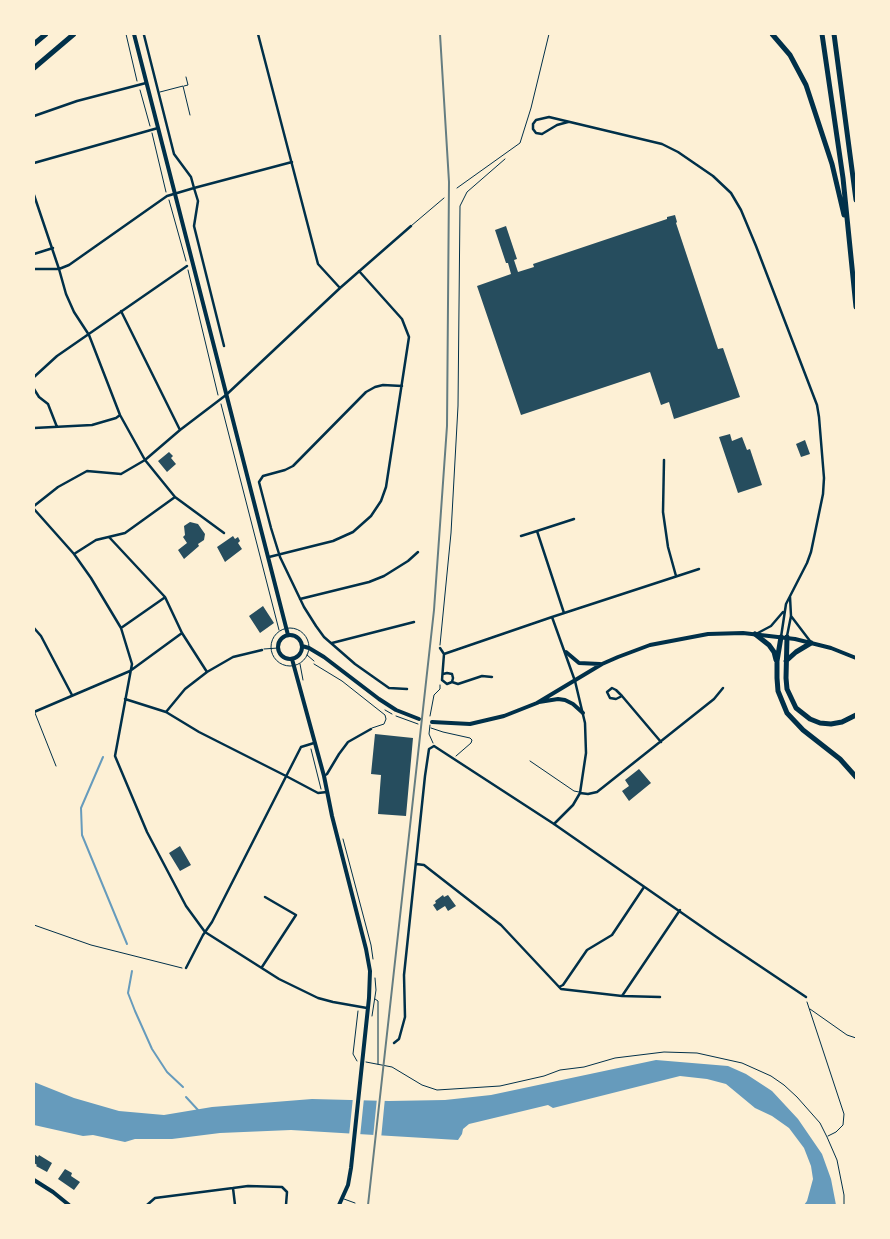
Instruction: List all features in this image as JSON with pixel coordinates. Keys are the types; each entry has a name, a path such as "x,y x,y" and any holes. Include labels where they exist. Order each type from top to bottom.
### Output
{"highway":[{"path":"34,44 46,34"},
{"path":"34,68 74,34"},
{"path":"772,34 798,67 815,109 832,164 848,238"},
{"path":"822,34 843,178 856,307"},
{"path":"834,34 856,200"},
{"path":"755,634 774,652 777,661 778,691 787,713 803,730 840,758 856,776"},
{"path":"777,661 784,637"},
{"path":"784,637 787,689 793,704 801,713 815,721 831,724 842,722 856,715"},
{"path":"786,661 811,643"}],"main road":[{"path":"134,34 288,635"},
{"path":"432,722 470,724 504,716 537,703 602,664 650,645 708,634 755,634 784,637 831,648 856,658"},
{"path":"288,635 299,639 302,646 301,653 292,659 284,658 278,648 279,641 288,635"},
{"path":"302,646 324,657 396,710 419,719"},
{"path":"566,652 578,663 585,665 602,664"},
{"path":"292,659 324,776 366,949 371,981 352,1159 348,1185 339,1205"},
{"path":"537,703 558,699 565,700 583,713"},
{"path":"34,1180 69,1205"}],"street":[{"path":"258,34 318,264 340,288"},
{"path":"144,35 174,154 191,177 198,200 194,226 224,346"},
{"path":"34,116 77,101 146,82"},
{"path":"568,122 557,125 542,134 536,133 532,124 536,120 549,117 662,144 678,152 713,176 731,193 741,210 812,392 819,417 824,478 823,494 811,552 784,611 771,626 755,634"},
{"path":"34,163 158,128"},
{"path":"34,269 59,269 68,265 167,196 292,162"},
{"path":"34,195 53,248 66,294 74,312 89,335 120,415 145,460 176,497 224,533"},
{"path":"368,1008 318,998 279,979 205,932 186,906 147,832 115,756 132,664 120,628 91,578 74,554 34,508 58,487 87,471 121,474 145,460 226,395 340,288 411,226"},
{"path":"34,254 53,248"},
{"path":"34,377 58,356 187,266"},
{"path":"269,557 342,538 362,525 371,516 381,501 386,487 409,343 407,328 402,319 360,271"},
{"path":"121,311 180,430"},
{"path":"402,386 383,385 366,392 293,466 260,478 259,482 280,554 300,599 316,626 324,637 355,664 390,688 407,689"},
{"path":"34,389 39,397 48,404 58,427"},
{"path":"34,428 92,425 120,415"},
{"path":"664,460 663,512 668,547 676,576"},
{"path":"74,554 96,540 125,533 176,497"},
{"path":"521,536 574,518"},
{"path":"537,531 564,614"},
{"path":"109,537 165,598 182,633 207,672"},
{"path":"300,599 369,582 384,576 418,552"},
{"path":"444,654 699,569"},
{"path":"784,637 791,616 790,597"},
{"path":"120,628 165,598"},
{"path":"784,611 784,637"},
{"path":"791,616 811,643"},
{"path":"552,618 575,680 583,713 586,753 580,793 573,805 554,824"},
{"path":"332,643 414,622"},
{"path":"34,628 72,695"},
{"path":"34,711 130,671 182,633"},
{"path":"440,648 444,654 444,674 442,680 446,684 452,682 458,684 482,676 492,677"},
{"path":"166,712 185,690 207,672 233,657 262,650"},
{"path":"444,674 452,674 452,682"},
{"path":"622,696 616,699 610,698 607,692 608,689 612,688 622,696 661,742"},
{"path":"580,793 598,792 714,699 723,688"},
{"path":"125,699 166,712 199,732 318,794 327,792"},
{"path":"324,776 348,742 371,728"},
{"path":"186,968 212,922 302,747 314,743"},
{"path":"394,1043 399,1039 405,1017 404,975 426,761 429,749 434,746 554,824 806,997"},
{"path":"416,864 424,865 501,925 559,988 565,991 660,997"},
{"path":"559,988 587,950 612,935 644,887"},
{"path":"262,967 296,915 265,897"},
{"path":"622,996 680,910"},
{"path":"146,1205 155,1198 248,1186 282,1187 287,1192 286,1205"},
{"path":"233,1188 235,1205"}],"lane":[{"path":"457,188 520,143 531,108 549,34"},
{"path":"159,92 188,85 186,77"},
{"path":"183,86 190,115"},
{"path":"411,226 444,198"},
{"path":"262,650 278,648"},
{"path":"314,664 342,681 384,715 386,719 384,724 371,728"},
{"path":"34,711 56,766"},
{"path":"530,761 580,793"},
{"path":"343,1198 355,1204"}],"path":[{"path":"126,34 160,166 163,187 187,266 279,630"},
{"path":"440,648 451,533 458,406 460,206 467,192 509,154"},
{"path":"295,628 305,635 309,648 307,655 300,664"},
{"path":"307,655 314,661 314,664"},
{"path":"431,714 434,696 440,689 442,680"},
{"path":"431,728 463,735 472,740 454,758"},
{"path":"429,730 434,746"},
{"path":"34,925 90,945 186,968"},
{"path":"806,997 844,1114 843,1125 828,1137"},
{"path":"372,1019 375,999 378,1001 378,1064"},
{"path":"357,1061 353,1054 359,1006"},
{"path":"809,1009 847,1035 856,1038"},
{"path":"364,1062 398,1069 422,1085 437,1090 478,1088 517,1083 560,1070 584,1067 615,1058 664,1052 697,1053 742,1063 771,1076 797,1096 820,1123 837,1160 844,1195 844,1205"}],"water":[{"path":"656,1060 728,1066 746,1074 772,1091 798,1119 822,1154 831,1179 836,1205 804,1205 807,1201 813,1179 811,1166 804,1148 789,1128 772,1116 755,1108 726,1084 707,1079 680,1076 553,1108 548,1105 469,1124 463,1129 458,1140 291,1130 220,1133 172,1139 135,1139 125,1142 93,1135 83,1136 34,1125 34,1082 74,1098 119,1111 164,1115 212,1107 312,1099 445,1100 491,1095"}],"pier":[{"path":"353,1097 364,1098 360,1137 349,1136"},
{"path":"377,1098 385,1098 381,1139 373,1138"}],"building":[{"path":"675,215 718,349 723,348 740,397 674,419 669,402 661,405 650,372 521,415 477,286 511,274 495,230 506,226 517,259 514,260 518,272 534,267 533,264"},
{"path":"730,434 732,441 742,437 747,450 750,449 762,485 738,493 719,437"},
{"path":"805,440 810,454 801,457 796,444"},
{"path":"169,452 176,464 167,472 158,461"},
{"path":"190,522 198,524 205,534 204,540 198,544 199,546 184,559 178,550 187,543 183,537 185,535 184,526"},
{"path":"233,536 235,539 238,537 240,541 238,543 242,549 225,562 217,547"},
{"path":"263,606 274,623 260,633 249,616"},
{"path":"375,734 413,738 406,816 378,814 381,775 371,774"},
{"path":"639,769 651,783 629,801 622,791 629,786 625,780"},
{"path":"180,846 191,865 180,871 169,853"},
{"path":"443,895 444,897 448,895 456,906 448,911 445,906 437,911 433,905"},
{"path":"34,1154 52,1163 47,1172 36,1166"},
{"path":"65,1169 72,1173 71,1176 80,1182 74,1190 58,1179"}],"waterway":[{"path":"103,757 81,808 82,835 127,944"},
{"path":"132,971 128,993 135,1011 152,1049 167,1072 183,1087"},
{"path":"186,1097 198,1110"}],"railway":[{"path":"368,1205 434,610 447,426 449,182 440,34"}]}
